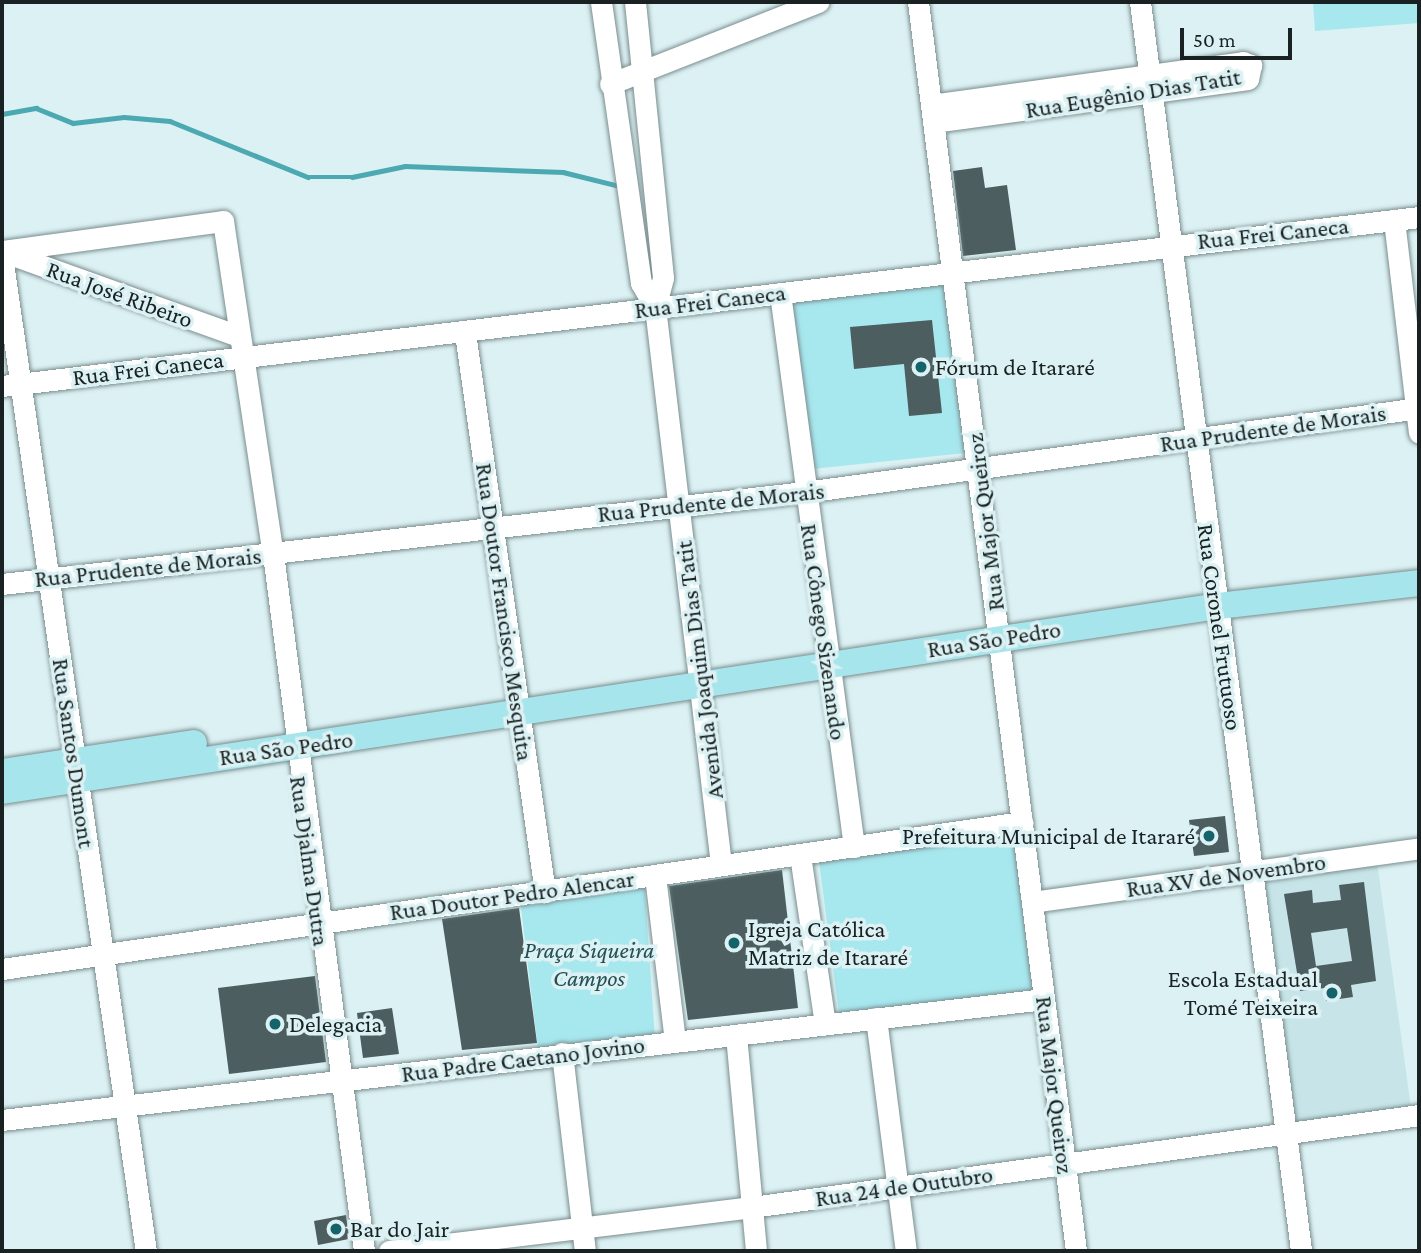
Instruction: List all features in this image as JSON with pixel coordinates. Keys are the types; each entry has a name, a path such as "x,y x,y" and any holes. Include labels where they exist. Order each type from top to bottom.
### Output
{"main road":[{"name":"Rua São Pedro","path":"2,791 77,770 293,737 702,685 1218,606 1419,583"},
{"name":"Rua São Pedro","path":"2,772 77,770"}],"street":[{"name":"Avenida Joaquim Dias Tatit","path":"601,2 610,84 641,283 655,307"},
{"name":"Avenida Joaquim Dias Tatit","path":"635,2 663,278 655,307 702,685 721,865"},
{"path":"610,84 818,2"},
{"name":"Rua Major Queiroz","path":"918,2 980,467 1076,1251"},
{"name":"Rua Coronel Frutuoso","path":"1140,2 1301,1251"},
{"name":"Rua Eugênio Dias Tatit","path":"932,113 1151,84"},
{"name":"Rua Frei Caneca","path":"11,385 240,347 465,333 1172,244 1419,217"},
{"path":"1394,220 1419,433"},
{"name":"Rua Djalma Dutra","path":"2,253 223,221 273,554 293,737 364,1251"},
{"name":"Rua José Ribeiro","path":"2,253 240,347"},
{"name":"Rua Santos Dumont","path":"2,253 11,385 50,577 146,1251"},
{"name":"Rua Cônego Sizenando","path":"780,293 853,846"},
{"name":"Rua Doutor Francisco Mesquita","path":"465,333 494,525 516,707 545,892"},
{"name":"Rua Prudente de Morais","path":"2,584 273,554 494,525 805,492 1418,408"},
{"name":"Rua Doutor Pedro Alencar","path":"2,969 1022,822"},
{"name":"Rua XV de Novembro","path":"1032,902 1419,848"},
{"path":"800,855 825,1024"},
{"path":"655,876 675,1041"},
{"name":"Rua Padre Caetano Jovino","path":"2,1120 1044,999"},
{"path":"876,1018 906,1251"},
{"path":"736,1035 756,1251"},
{"path":"562,1053 585,1251"},
{"name":"Rua 24 de Outubro","path":"389,1251 582,1225 752,1207 1419,1115"}],"shaded area":[{"name":"Escola Estadual Tomé Teixeira","path":"1376,854 1412,1115 1286,1134 1252,871"}],"green space":[{"path":"1313,2 1419,2 1419,23 1315,31"},
{"path":"944,284 965,453 812,469 791,299"},
{"path":"1014,832 1036,992 839,1013 819,861"},
{"name":"Praça Siqueira Campos","path":"644,880 655,1039 538,1049 520,899"}],"building":[{"path":"982,167 985,188 1007,185 1016,250 963,256 953,171"},
{"name":"Fórum de Itararé","path":"932,320 942,413 909,416 904,364 854,369 850,327"},
{"name":"Prefeitura Municipal de Itararé","path":"1225,816 1229,852 1194,856 1189,820"},
{"name":"Igreja Católica Matriz de Itararé","path":"782,870 798,1008 688,1020 669,886"},
{"path":"1364,882 1376,981 1351,985 1353,997 1326,1001 1325,988 1300,991 1284,894 1312,890 1313,903 1341,900 1339,885","holes":["1347,928 1352,961 1316,966 1311,933"]},
{"path":"519,908 537,1043 462,1050 442,919"},
{"name":"Delegacia","path":"315,976 326,1062 229,1074 218,988"},
{"path":"392,1008 399,1054 363,1058 357,1013"},
{"name":"Bar do Jair","path":"346,1215 349,1239 318,1245 314,1221"}],"waterway":[{"path":"2,114 36,108 73,123 124,117 170,121 308,177 352,177 405,166 563,172 615,185"}],"place":[{"name":"Fórum de Itararé","path":"921,367"},
{"name":"Prefeitura Municipal de Itararé","path":"1209,836"},
{"name":"Igreja Católica Matriz de Itararé","path":"734,943"},
{"name":"Escola Estadual Tomé Teixeira","path":"1332,993"},
{"name":"Delegacia","path":"275,1024"},
{"name":"Bar do Jair","path":"336,1229"}]}
